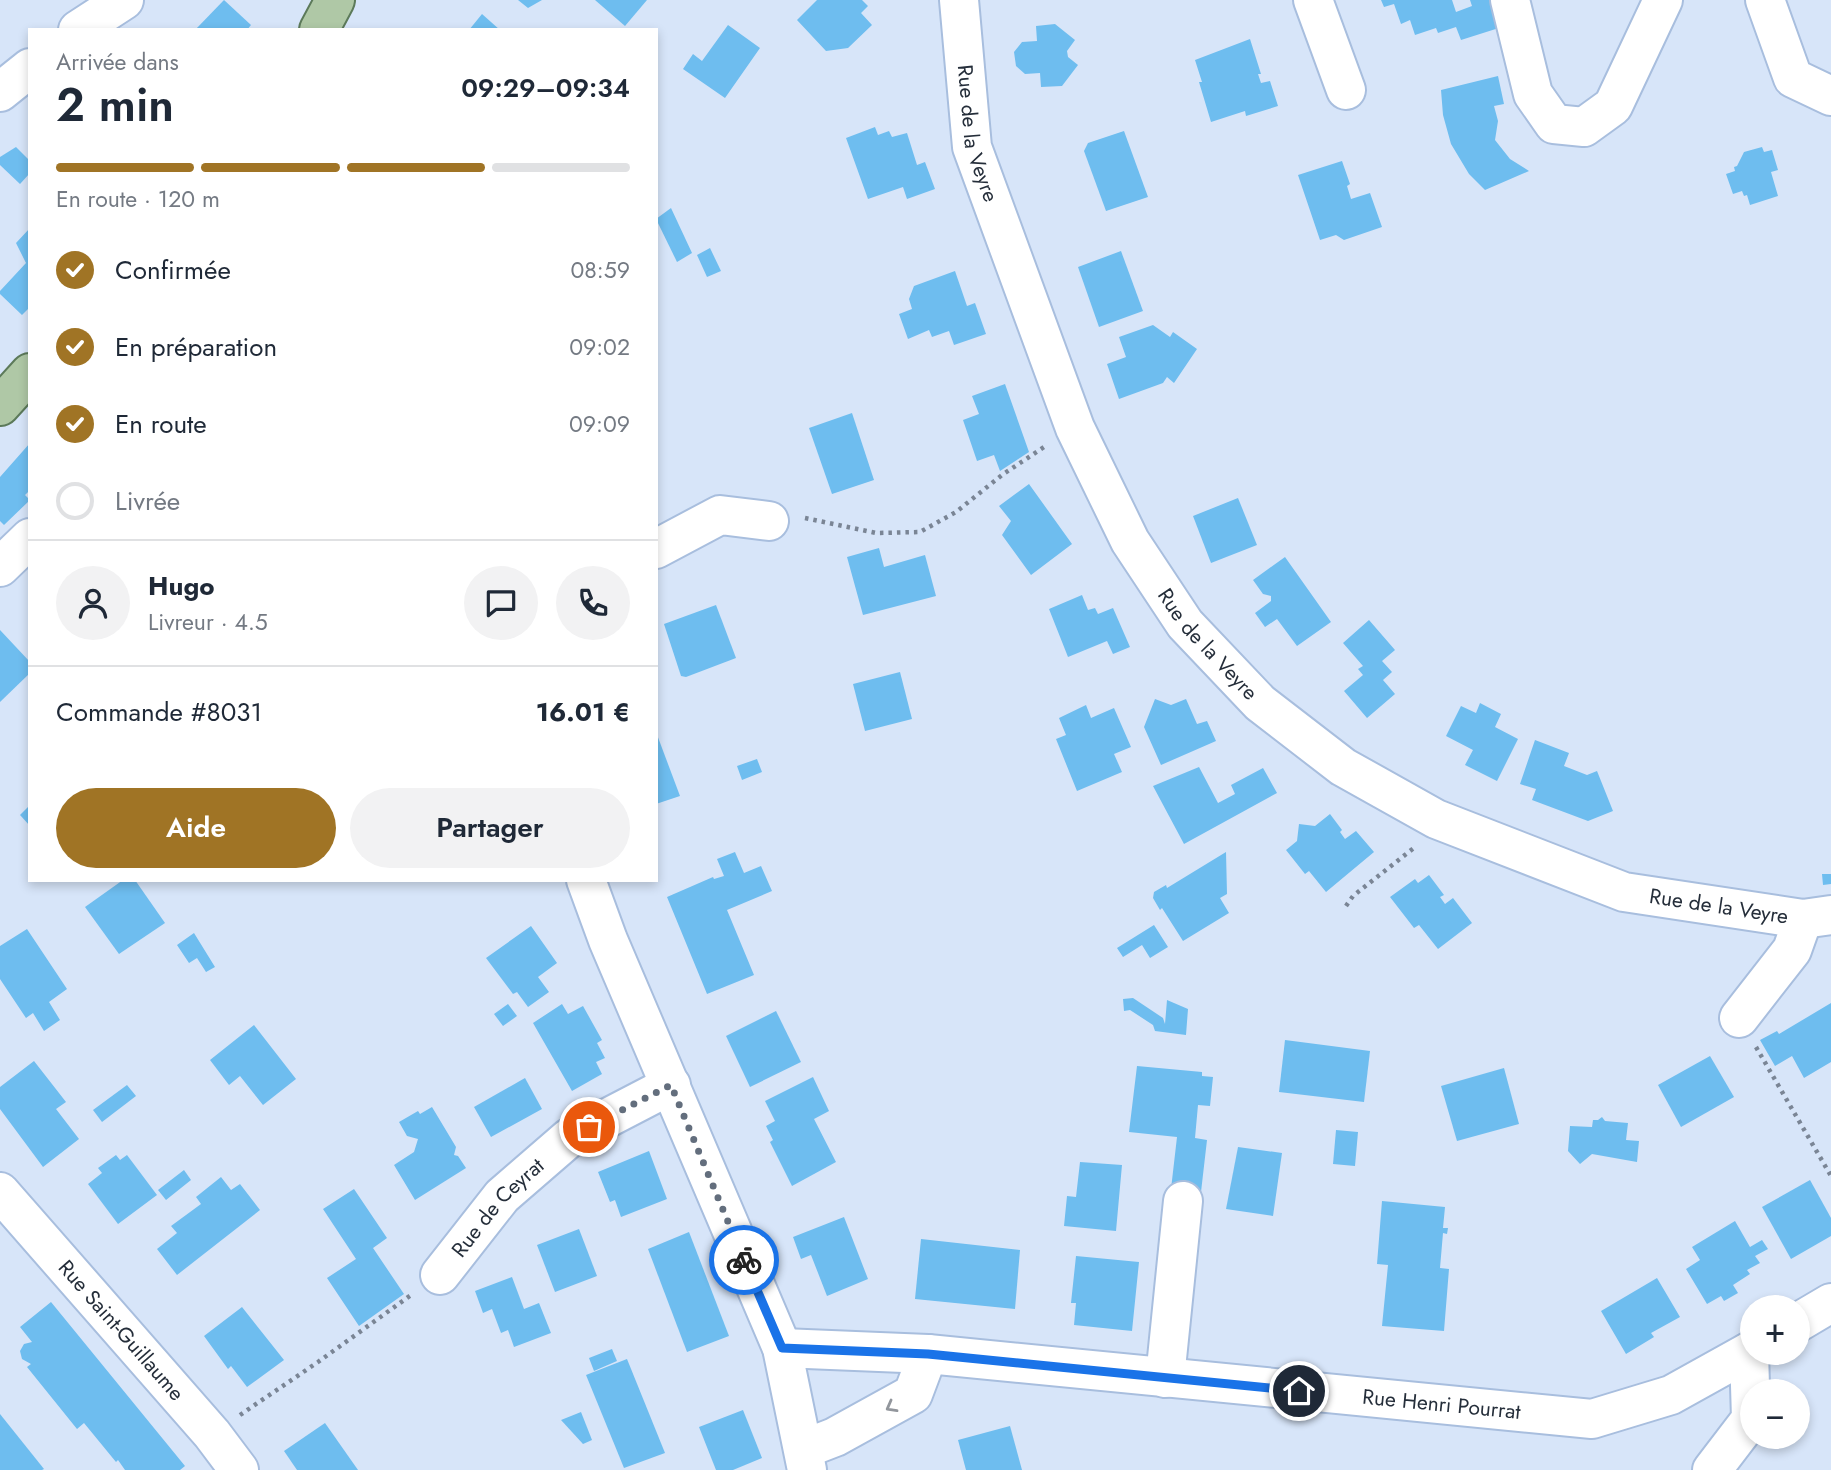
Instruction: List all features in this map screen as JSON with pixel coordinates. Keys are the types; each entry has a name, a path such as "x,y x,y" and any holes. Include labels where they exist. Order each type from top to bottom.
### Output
{"main road":[{"path":"320,28 335,0"},
{"path":"0,405 28,375"}],"street":[{"path":"81,28 124,0"},
{"name":"Rue de la Veyre","path":"959,0 972,147 1075,428 1129,541 1185,624 1260,703 1343,767 1436,819 1624,892 1817,917"},
{"path":"1313,0 1346,90"},
{"path":"1510,0 1533,94 1554,124 1584,127 1613,106 1663,0"},
{"path":"1765,0 1793,78 1831,96"},
{"path":"0,92 28,70"},
{"path":"658,548 720,515 769,521"},
{"path":"0,567 28,540"},
{"path":"587,882 608,940 782,1348 806,1459 835,1437 913,1394 928,1354"},
{"path":"1739,1018 1817,917"},
{"name":"Rue de Ceyrat","path":"440,1275 502,1196 569,1138 671,1085"},
{"name":"Rue Saint-Guillaume","path":"0,1192 212,1434 238,1469"},
{"path":"1166,1378 1183,1201"},
{"path":"1810,1315 1831,1303"},
{"name":"Rue Henri Pourrat","path":"782,1348 928,1354 1592,1419 1671,1395 1740,1357"},
{"path":"1712,1470 1751,1419 1750,1365"}],"path":[{"path":"769,521 782,513 876,533 920,532 956,512 1002,475 1075,428"},
{"path":"1346,906 1353,896 1419,844 1436,819"},
{"path":"1739,1018 1831,1177"},
{"path":"212,1434 440,1275"}],"building":[{"path":"224,0 251,25 249,28 197,28"},
{"path":"518,0 542,0 528,8"},
{"path":"595,0 647,0 625,26"},
{"path":"817,0 862,0 868,6 861,13 872,25 848,48 826,51 797,20"},
{"path":"1381,0 1452,0 1456,12 1472,6 1470,0 1493,0 1502,27 1461,40 1456,27 1438,33 1436,28 1415,35 1410,20 1401,24 1394,4 1384,7"},
{"path":"482,14 498,28 471,28"},
{"path":"1055,24 1075,40 1067,51 1068,57 1078,65 1062,86 1041,87 1040,73 1025,74 1016,66 1014,52 1022,42 1037,41 1036,26"},
{"path":"728,25 760,48 725,98 683,69 693,54 702,61"},
{"path":"1250,39 1261,74 1258,74 1261,83 1270,81 1278,106 1246,116 1245,111 1211,122 1195,60"},
{"path":"1498,76 1504,104 1494,106 1498,121 1495,140 1510,159 1529,171 1485,190 1469,174 1451,144 1443,115 1441,90"},
{"path":"875,127 878,135 889,131 892,137 907,133 917,165 925,162 935,189 907,199 903,187 868,199 846,138"},
{"path":"1124,131 1148,197 1106,211 1084,151 1088,143"},
{"path":"16,147 28,159 28,175 20,184 0,165 0,157"},
{"path":"1762,147 1764,152 1772,150 1778,170 1771,172 1778,196 1750,205 1747,195 1744,196 1742,191 1733,194 1726,174 1735,171 1734,167 1744,152"},
{"path":"1342,161 1350,184 1347,186 1351,199 1370,193 1382,227 1344,240 1336,235 1320,240 1298,175"},
{"path":"671,208 692,253 677,262 658,223 658,218"},
{"path":"28,230 28,309 22,315 0,294 26,263 16,243"},
{"path":"710,248 721,271 707,277 697,255"},
{"path":"1121,251 1143,311 1099,327 1078,267"},
{"path":"955,271 967,306 975,303 986,334 954,345 949,331 932,337 929,330 908,339 899,314 912,309 909,299 914,286"},
{"path":"1153,325 1170,337 1173,332 1197,349 1174,383 1167,377 1163,383 1119,399 1107,364 1126,357 1119,337"},
{"path":"1005,384 1029,452 1000,471 994,455 977,461 963,420 979,414 972,396"},
{"path":"852,413 874,480 832,494 809,428"},
{"path":"28,445 28,492 25,495 28,502 4,525 0,521 0,477"},
{"path":"1029,484 1072,544 1031,575 1002,535 1011,521 999,506"},
{"path":"1238,498 1257,545 1211,563 1193,516"},
{"path":"879,548 884,567 925,555 936,596 863,615 847,557"},
{"path":"1285,557 1331,622 1297,646 1277,619 1265,627 1255,613 1271,601 1271,596 1263,594 1253,580"},
{"path":"1082,595 1088,610 1095,608 1098,614 1113,608 1130,647 1113,654 1107,641 1068,657 1049,609"},
{"path":"716,605 736,658 686,677 681,676 664,624"},
{"path":"1369,620 1395,650 1382,661 1392,672 1383,680 1395,694 1367,718 1344,691 1363,675 1358,669 1363,666 1343,643"},
{"path":"0,630 28,660 28,675 0,702"},
{"path":"900,672 912,719 865,731 853,684"},
{"path":"1155,699 1171,705 1186,699 1197,724 1207,721 1216,741 1161,765 1144,727"},
{"path":"1480,703 1501,714 1495,727 1518,739 1497,781 1465,765 1473,750 1446,736 1461,706 1476,713"},
{"path":"1086,705 1091,718 1114,708 1131,747 1114,754 1122,772 1077,791 1056,739 1066,735 1059,718"},
{"path":"658,737 680,796 658,803"},
{"path":"1535,740 1569,753 1564,766 1587,775 1597,771 1613,811 1588,821 1532,800 1536,789 1520,784"},
{"path":"757,759 762,772 742,780 737,766"},
{"path":"1199,767 1218,803 1235,794 1231,785 1263,768 1277,793 1184,844 1153,786"},
{"path":"28,807 28,824 20,815"},
{"path":"1330,814 1345,839 1356,831 1374,852 1326,892 1309,871 1305,874 1286,850 1297,841 1299,824 1315,826"},
{"path":"735,852 744,873 761,866 772,891 727,910 754,975 707,994 667,897 713,877 724,876 717,859"},
{"path":"1226,852 1227,894 1220,898 1229,913 1183,941 1162,908 1160,910 1153,898 1154,892 1166,885 1167,888"},
{"path":"1822,874 1831,874 1831,884 1823,885"},
{"path":"1429,875 1444,895 1440,897 1445,904 1453,898 1472,923 1438,949 1419,925 1414,928 1390,897 1415,879 1418,883"},
{"path":"120,882 136,882 165,923 119,954 85,907"},
{"path":"1154,925 1168,947 1150,958 1142,945 1123,957 1117,948"},
{"path":"531,926 557,963 538,977 549,992 528,1007 517,992 513,994 486,958"},
{"path":"27,929 67,989 49,1002 60,1020 44,1031 33,1013 26,1018 0,979 0,946"},
{"path":"194,933 215,967 206,972 197,958 189,963 177,945"},
{"path":"1133,998 1163,1018 1165,1024 1167,1000 1188,1009 1186,1035 1155,1031 1153,1025 1130,1010 1124,1011 1123,999"},
{"path":"1831,1003 1831,1062 1804,1078 1792,1056 1775,1066 1760,1040 1777,1031 1779,1034"},
{"path":"508,1004 517,1016 503,1026 494,1014"},
{"path":"562,1004 568,1014 583,1006 602,1040 597,1043 605,1058 596,1062 602,1074 572,1091 533,1023"},
{"path":"776,1011 801,1062 750,1087 726,1036"},
{"path":"254,1025 296,1079 263,1105 240,1076 229,1085 210,1060"},
{"path":"1285,1040 1370,1051 1364,1102 1279,1092"},
{"path":"1710,1056 1734,1097 1681,1127 1658,1085"},
{"path":"34,1061 66,1102 56,1109 79,1139 43,1167 0,1109 0,1087"},
{"path":"1137,1066 1202,1072 1202,1076 1213,1077 1210,1106 1198,1105 1195,1138 1207,1140 1201,1192 1171,1189 1177,1137 1129,1132"},
{"path":"1504,1068 1519,1124 1457,1141 1441,1086"},
{"path":"813,1077 829,1111 814,1119 836,1162 792,1186 770,1142 773,1140 766,1126 775,1121 765,1101"},
{"path":"525,1078 542,1109 491,1137 474,1107"},
{"path":"127,1085 136,1096 102,1122 93,1110"},
{"path":"432,1107 456,1147 454,1155 458,1156 466,1168 415,1200 394,1165 414,1152 418,1139 407,1136 399,1122 418,1111 420,1114"},
{"path":"1602,1117 1605,1121 1628,1123 1626,1140 1639,1141 1637,1162 1592,1154 1580,1164 1568,1151 1570,1126 1592,1127 1593,1120"},
{"path":"1336,1130 1358,1132 1355,1166 1333,1164"},
{"path":"1238,1147 1282,1153 1273,1216 1226,1209"},
{"path":"649,1151 667,1199 621,1217 615,1200 610,1202 598,1172"},
{"path":"116,1155 120,1160 127,1155 157,1195 118,1224 88,1184 102,1173 98,1168"},
{"path":"1080,1162 1122,1165 1116,1231 1064,1226 1067,1196 1076,1197"},
{"path":"184,1170 191,1180 166,1200 158,1190"},
{"path":"221,1177 231,1190 240,1184 260,1210 177,1275 157,1249 177,1233 171,1226 201,1204 196,1197"},
{"path":"1810,1180 1831,1218 1831,1236 1791,1259 1762,1207"},
{"path":"354,1189 387,1238 373,1248 404,1294 359,1326 327,1278 356,1259 323,1209"},
{"path":"1382,1201 1445,1207 1443,1228 1448,1228 1447,1234 1443,1233 1440,1268 1449,1269 1444,1331 1382,1326 1388,1265 1377,1264"},
{"path":"844,1217 868,1279 827,1296 811,1255 801,1259 793,1237"},
{"path":"1735,1221 1750,1247 1762,1240 1768,1249 1755,1256 1760,1263 1747,1270 1750,1274 1733,1285 1738,1293 1724,1301 1721,1296 1707,1304 1686,1269 1700,1260 1692,1247"},
{"path":"579,1229 597,1276 555,1292 537,1245"},
{"path":"689,1232 729,1336 687,1352 648,1249"},
{"path":"921,1239 1020,1250 1015,1309 915,1299"},
{"path":"1076,1256 1139,1262 1132,1331 1074,1325 1076,1303 1071,1303"},
{"path":"512,1277 524,1309 539,1303 551,1333 514,1347 508,1330 501,1333 492,1309 483,1313 475,1291"},
{"path":"1657,1278 1680,1317 1651,1333 1654,1337 1626,1354 1601,1311"},
{"path":"51,1302 185,1466 180,1470 125,1470 84,1423 77,1429 27,1367 31,1364 22,1359 20,1351 24,1344 32,1342 20,1327"},
{"path":"242,1307 284,1360 247,1387 231,1366 228,1369 204,1336"},
{"path":"612,1349 617,1361 594,1371 589,1358"},
{"path":"627,1359 665,1453 624,1468 586,1375"},
{"path":"743,1410 762,1458 733,1470 716,1470 699,1427"},
{"path":"581,1412 592,1440 583,1444 561,1420"},
{"path":"0,1414 44,1469 0,1470"},
{"path":"325,1423 358,1470 297,1470 284,1451"},
{"path":"1010,1426 1022,1470 966,1470 958,1440"}],"way so far":[{"path":"589,1127 671,1085 744,1260"}],"route":[{"path":"744,1260 782,1348 928,1354 1299,1391"}]}
